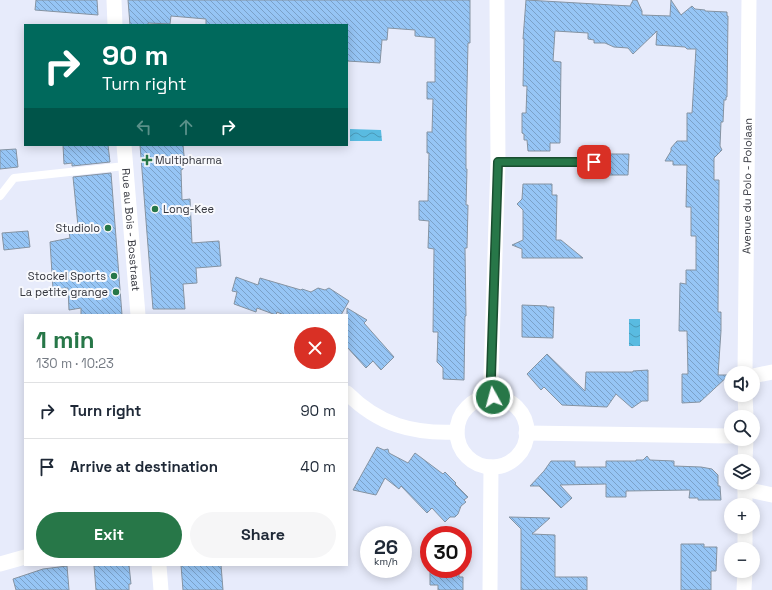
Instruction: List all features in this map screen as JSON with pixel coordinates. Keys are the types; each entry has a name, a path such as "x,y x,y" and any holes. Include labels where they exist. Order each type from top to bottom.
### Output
{"street":[{"path":"114,0 115,24"},
{"path":"493,397 491,376 498,162 497,0"},
{"name":"Avenue du Polo - Pololaan","path":"745,366 749,0"},
{"name":"Rue au Bois - Bosstraat","path":"124,146 138,314"},
{"path":"760,375 772,372"},
{"path":"348,394 356,402 382,420 410,429 439,433 456,432"},
{"path":"493,397 505,400 516,407 524,419 526,433 524,445 511,461 502,466 491,467 480,465 470,459 461,449 456,432 460,417 471,404 482,398 493,397"},
{"path":"526,433 724,436"},
{"path":"490,590 491,467"},
{"path":"757,490 772,495"},
{"path":"0,564 24,557"},
{"path":"159,566 161,590"},
{"path":"744,578 744,590"}],"lane":[{"path":"498,162 594,162"},
{"path":"0,196 14,178 126,166"}],"water":[{"path":"350,129 381,130 382,141 350,141"},
{"path":"629,319 640,319 640,346 629,346"}],"building":[{"path":"36,0 97,0 98,15 35,10"},
{"path":"128,0 470,0 470,43 468,43 466,133 466,205 468,205 467,248 465,248 466,316 464,380 443,379 443,368 437,362 438,332 433,332 434,249 428,248 429,221 419,220 419,201 428,201 429,153 427,153 427,132 432,132 433,99 427,99 427,82 435,82 435,38 415,36 415,30 388,28 387,40 382,40 380,63 348,61 348,24 206,24 206,19 171,16 170,24 130,24"},
{"path":"526,0 630,6 633,0 637,0 642,11 642,15 670,16 671,0 681,15 692,6 695,9 705,11 727,12 727,97 726,100 724,100 723,122 721,122 720,146 722,150 714,158 714,180 719,180 718,312 721,312 721,331 718,375 724,375 724,380 700,402 682,403 682,374 688,374 687,331 679,331 680,283 686,284 686,270 696,270 696,236 691,236 691,207 686,207 687,165 673,165 673,161 665,161 671,151 671,148 677,141 687,141 687,113 692,113 696,49 656,45 657,31 633,54 628,48 614,47 605,43 594,43 594,40 588,39 588,33 555,31 553,61 561,62 560,143 550,143 550,151 528,151 527,140 524,140 524,134 522,133 522,113 526,113 527,86 523,86 523,39"},
{"path":"63,146 108,146 110,162 72,166 72,163 64,164"},
{"path":"140,146 183,146 185,165 181,170 182,200 190,199 192,243 219,241 221,266 196,268 197,283 183,284 185,309 153,309"},
{"path":"16,149 18,167 0,169 0,150"},
{"path":"608,154 629,154 628,175 608,175"},
{"path":"111,173 122,314 81,314 81,308 69,310 68,288 53,289 50,242 70,238 68,226 78,226 73,177"},
{"path":"523,184 552,184 552,195 557,195 556,240 561,240 583,258 522,258 522,249 512,245 523,240 523,210 517,204 522,199"},
{"path":"28,231 30,247 4,250 2,233"},
{"path":"236,277 258,285 260,278 311,292 318,288 325,290 329,288 349,301 342,314 282,314 277,312 276,314 273,314 257,308 256,312 234,304 237,292 232,291"},
{"path":"522,305 554,307 553,338 522,337"},
{"path":"347,308 367,320 364,323 394,357 381,370 373,361 366,368 348,348"},
{"path":"547,354 585,391 586,372 633,372 648,370 648,401 642,401 632,408 616,394 607,407 562,405 544,387 541,390 527,374"},
{"path":"377,447 384,450 388,449 389,453 408,463 415,453 443,474 445,472 468,497 464,500 466,502 461,506 458,514 455,517 450,517 445,522 432,508 427,513 401,486 399,489 385,478 376,495 353,490"},
{"path":"647,456 650,460 674,461 674,466 712,469 718,475 718,486 720,486 721,500 698,500 698,498 689,498 690,490 626,491 626,497 606,497 606,484 560,485 572,498 561,508 539,486 530,486 551,461 575,461 575,467 606,467 606,461 636,461 643,460"},
{"path":"509,517 550,518 532,534 555,535 555,577 587,577 587,590 521,590 521,529"},
{"path":"681,544 704,544 704,547 717,547 716,571 711,571 711,590 681,590"},
{"path":"67,566 69,590 16,590 13,579 43,569"},
{"path":"94,566 129,566 131,584 129,584 129,590 96,590"},
{"path":"181,566 221,566 223,590 183,590"},
{"path":"430,578 463,578 463,590 438,590 438,585 430,585"}],"place":[{"name":"Multipharma","path":"147,160"},
{"name":"Long-Kee","path":"155,209"},
{"name":"Studiolo","path":"108,228"},
{"name":"Stockel Sports","path":"114,276"},
{"name":"La petite grange","path":"116,292"}],"route":[{"path":"493,397 491,376 498,162 594,162"}]}
